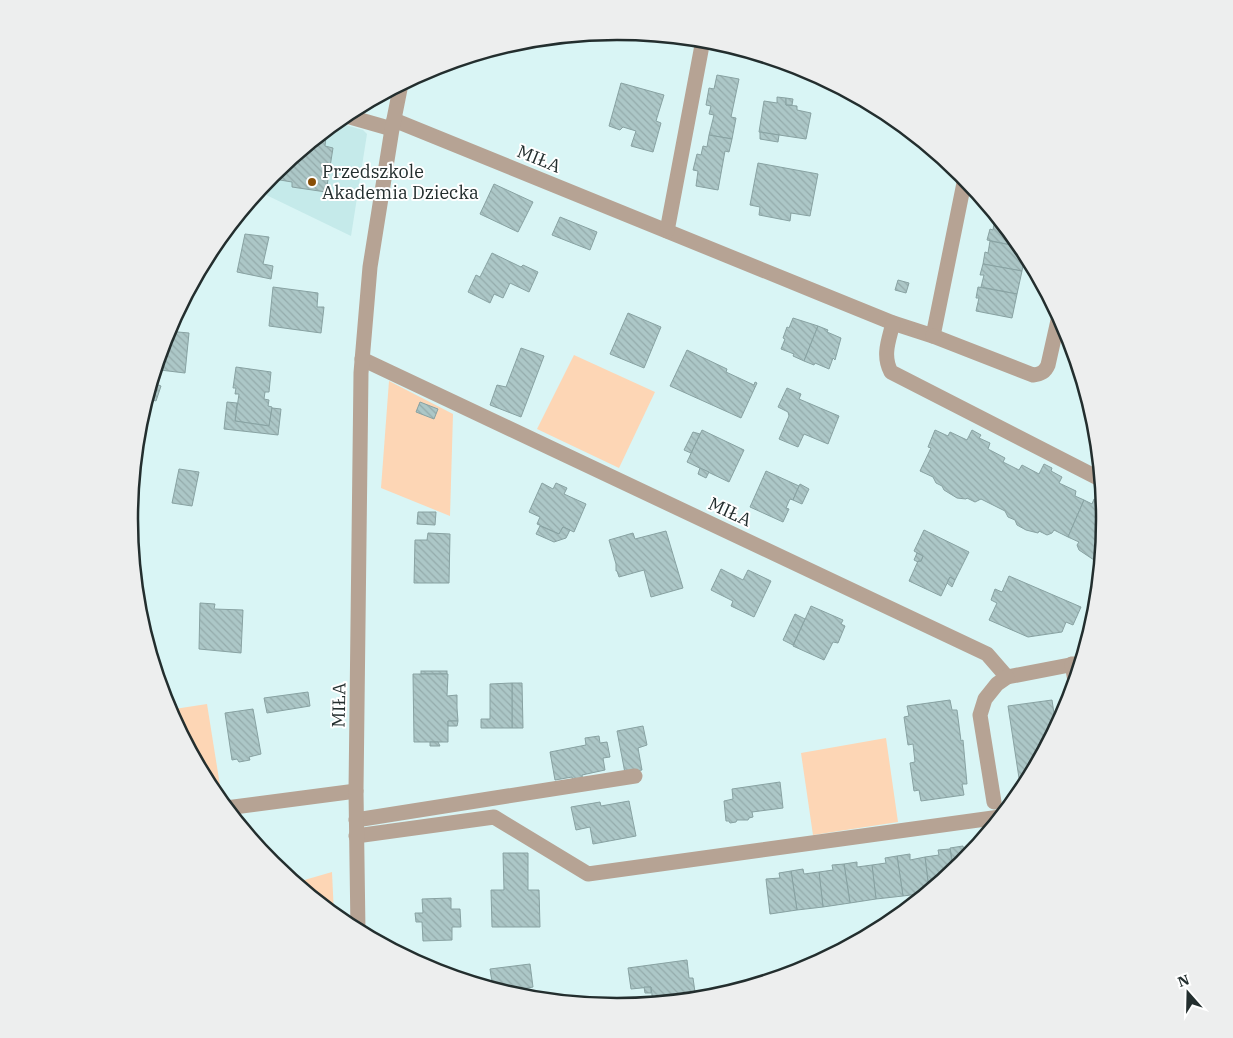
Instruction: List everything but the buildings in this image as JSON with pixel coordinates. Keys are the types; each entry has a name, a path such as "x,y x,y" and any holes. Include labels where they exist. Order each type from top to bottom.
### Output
{"street":[{"path":"667,231 702,48"},
{"name":"MIŁA","path":"358,922 356,790 362,359 370,267 399,92"},
{"path":"356,117 393,124"},
{"name":"MIŁA","path":"393,124 893,322 1033,375 1039,375 1045,371 1048,365 1056,328"},
{"path":"933,336 963,188"},
{"path":"893,322 887,347 886,362 891,372 1093,475"},
{"name":"MIŁA","path":"362,359 987,654 1007,677"},
{"path":"994,802 980,715 985,699 996,684 1007,677 1073,665"},
{"path":"356,820 635,776"},
{"path":"233,807 356,790"},
{"path":"356,836 494,817 588,874 991,818"}],"shaded area":[{"name":"Przedszkole Akademia Dziecka","path":"345,125 363,130 367,134 351,236 264,194 301,159"},
{"path":"574,355 655,392 619,468 537,429"},
{"path":"389,381 453,414 450,516 381,488"},
{"path":"207,704 221,789 187,731 177,709"},
{"path":"886,738 898,822 813,835 801,753"},
{"path":"332,872 334,905 325,899 303,880"}],"place":[{"name":"Przedszkole Akademia Dziecka","path":"312,182"}]}
